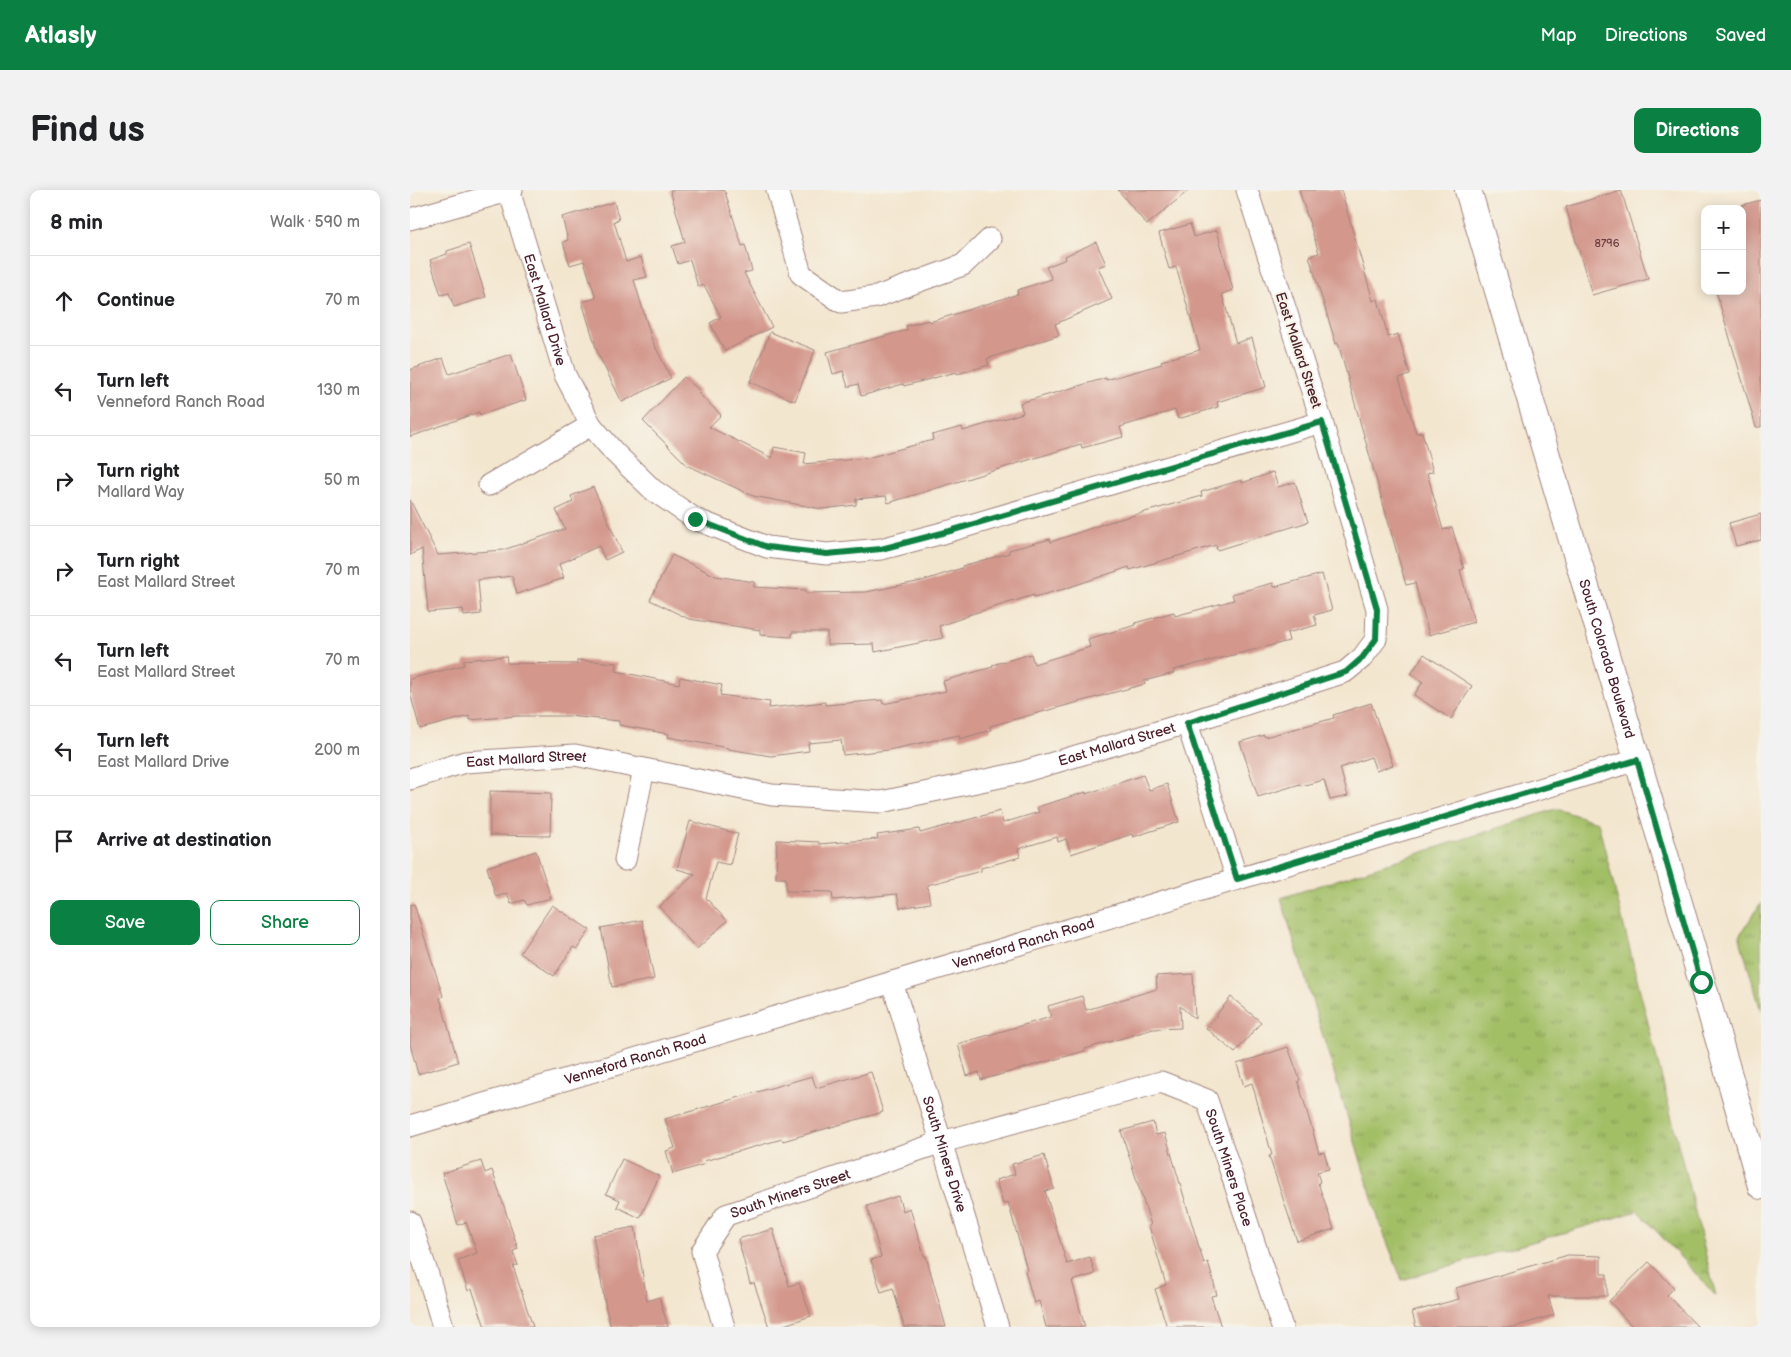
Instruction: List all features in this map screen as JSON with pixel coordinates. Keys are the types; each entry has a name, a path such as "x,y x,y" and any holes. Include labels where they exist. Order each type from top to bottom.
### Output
{"main road":[{"name":"South Colorado Boulevard","path":"1468,190 1761,1186"}],"street":[{"path":"410,218 510,190"},
{"name":"East Mallard Drive","path":"510,190 565,375 591,425 614,452 653,490 695,519 767,547 827,554 881,549 950,531 1322,422"},
{"path":"777,190 801,274 841,302 876,297 963,265 990,239"},
{"name":"East Mallard Street","path":"410,779 465,762 575,755 772,795 881,802 1019,773 1187,723 1346,672 1362,658 1376,639 1377,609 1322,422 1247,190"},
{"path":"489,485 591,425"},
{"path":"1187,723 1237,879"},
{"name":"Venneford Ranch Road","path":"410,1126 1637,760"},
{"path":"626,860 644,769"},
{"name":"South Miners Drive","path":"892,982 998,1327"},
{"name":"South Miners Place","path":"942,1142 1161,1082 1207,1100 1282,1327"},
{"name":"South Miners Street","path":"724,1327 702,1251 726,1215 942,1142"},
{"path":"410,1222 443,1327"}],"green space":[{"path":"1556,809 1598,822 1716,1296 1638,1211 1402,1280 1380,1224 1281,898"},
{"path":"1761,903 1761,1011 1739,936"}],"building":[{"path":"670,190 723,190 725,192 742,246 745,245 752,271 744,273 772,327 725,351 710,323 721,317 704,285 698,287 690,260 678,264 672,246 685,242"},
{"path":"1118,190 1189,190 1147,225"},
{"path":"1299,190 1341,190 1373,301 1378,299 1388,337 1398,334 1410,375 1399,378 1416,433 1422,432 1433,472 1427,473 1443,530 1452,527 1464,569 1460,570 1474,622 1429,635 1415,583 1406,585 1338,343 1336,344 1309,256 1319,253"},
{"path":"1621,190 1648,279 1592,295 1566,207"},
{"path":"1761,200 1761,427 1756,427 1717,295 1746,295 1746,205 1742,205"},
{"path":"614,202 619,220 614,221 626,262 641,257 647,277 634,280 652,340 671,378 622,402 598,354 582,302 596,298 584,261 570,265 563,242 568,240 562,217"},
{"path":"1190,224 1194,237 1217,230 1233,290 1222,294 1236,343 1252,338 1266,387 1217,402 1218,407 1178,419 1175,410 1120,427 1123,437 1082,448 1081,444 888,503 886,496 856,499 856,505 822,509 753,496 687,465 643,421 684,377 700,391 698,393 721,415 709,427 772,458 774,447 806,453 804,464 867,458 933,440 932,435 962,427 963,431 1023,413 1020,403 1162,364 1161,361 1200,350 1176,267 1169,269 1159,233"},
{"path":"1096,242 1106,264 1098,267 1112,299 1055,324 1059,335 987,359 989,365 904,386 903,384 861,396 858,384 848,387 843,371 833,374 827,352 907,330 906,326 929,320 930,322 1018,294 1017,290 1052,279 1046,267 1066,259 1065,256"},
{"path":"469,244 486,297 454,307 449,293 441,295 430,260 447,254 447,251"},
{"path":"770,332 815,350 795,401 750,382"},
{"path":"511,354 526,400 480,415 479,412 410,437 410,370 443,358 449,374"},
{"path":"1273,472 1278,487 1295,482 1308,522 1217,550 1216,545 1130,570 1129,567 1064,589 1034,597 1034,595 939,626 943,638 875,652 874,644 827,645 827,632 792,632 792,637 760,635 760,630 689,619 650,600 672,555 716,576 754,582 754,587 806,590 806,593 866,592 922,581 962,568 962,566 1009,553 1009,550 1050,539 1051,542 1106,523 1202,496 1201,492 1242,480 1242,483"},
{"path":"593,487 622,552 605,560 599,546 559,564 564,578 517,594 512,576 478,580 481,614 464,616 463,609 428,612 422,549 410,555 410,500 438,555 503,550 565,529 556,510 573,502 571,496"},
{"path":"1761,514 1761,540 1736,546 1729,523"},
{"path":"1322,574 1332,610 1314,615 1317,625 1287,633 1289,641 1173,670 1174,673 1144,681 1145,684 990,726 991,730 960,739 959,735 888,750 843,755 841,740 808,743 809,751 771,756 668,737 669,734 619,725 619,721 569,716 517,716 470,720 469,716 420,729 410,693 410,679 464,665 464,660 506,656 507,663 577,664 577,660 617,663 616,671 679,684 680,677 722,685 720,695 770,702 769,708 825,702 825,705 882,700 883,704 946,691 943,681 993,667 992,665 1031,654 1034,664 1090,647 1088,639 1136,625 1135,623 1174,612 1175,616 1234,600 1232,594 1273,583 1274,587"},
{"path":"1424,654 1472,686 1451,719 1414,695 1423,682 1411,674"},
{"path":"1371,703 1393,765 1376,771 1371,757 1340,768 1348,796 1330,800 1324,780 1301,786 1300,784 1258,797 1240,742 1334,718 1333,715"},
{"path":"1143,775 1149,790 1167,784 1179,822 1133,837 1132,834 1071,854 1066,839 1058,842 1057,837 1018,849 1020,857 981,868 981,871 927,885 930,903 900,908 897,894 833,900 832,892 786,891 786,878 776,878 777,840 819,842 819,844 878,839 877,835 919,829 920,833 1000,811 1003,823 1039,812 1037,807 1086,792 1086,794"},
{"path":"490,791 551,793 550,836 490,835"},
{"path":"690,821 738,834 730,865 716,862 706,898 727,921 697,949 659,907 695,874 677,869"},
{"path":"536,851 551,898 527,905 524,900 511,904 507,893 496,897 487,867"},
{"path":"414,904 443,996 440,998 458,1062 418,1074 410,1044 410,905"},
{"path":"552,905 590,930 577,949 573,947 554,976 520,953"},
{"path":"642,920 654,979 612,987 601,928"},
{"path":"1193,974 1195,1019 1180,1006 1181,1028 1153,1029 1085,1049 1085,1051 981,1080 979,1072 967,1076 958,1044 1051,1017 1048,1006 1082,996 1086,1010 1157,989 1156,976"},
{"path":"1231,997 1261,1022 1235,1053 1206,1028"},
{"path":"1288,1047 1300,1080 1298,1081 1319,1153 1324,1152 1329,1169 1317,1172 1320,1182 1318,1183 1334,1229 1297,1241 1269,1156 1272,1155 1252,1083 1244,1086 1237,1064"},
{"path":"871,1072 883,1112 783,1141 782,1139 704,1161 705,1164 673,1174 666,1151 675,1148 665,1119 812,1076 816,1088"},
{"path":"1153,1122 1156,1135 1165,1133 1204,1264 1208,1262 1217,1295 1211,1296 1221,1327 1167,1327 1155,1289 1166,1285 1149,1226 1151,1225 1121,1131"},
{"path":"1044,1155 1054,1189 1045,1191 1067,1264 1090,1257 1095,1274 1072,1281 1085,1327 1046,1327 1039,1301 1034,1303 1008,1202 1003,1204 996,1180 1015,1174 1012,1164"},
{"path":"622,1159 659,1176 640,1218 617,1207 620,1200 606,1194"},
{"path":"481,1161 485,1173 492,1170 518,1249 513,1251 518,1265 513,1266 533,1327 485,1327 472,1289 468,1291 458,1260 477,1253 466,1222 458,1225 442,1173"},
{"path":"898,1196 903,1211 910,1208 946,1327 904,1327 893,1288 881,1292 871,1260 881,1257 867,1206"},
{"path":"635,1227 647,1301 659,1297 668,1327 611,1327 593,1235"},
{"path":"773,1229 789,1286 799,1283 811,1316 778,1327 769,1327 754,1283 750,1284 738,1239"},
{"path":"1568,1255 1601,1256 1601,1274 1607,1274 1607,1296 1548,1296 1554,1315 1514,1327 1416,1327 1412,1312 1459,1299 1456,1288"},
{"path":"1649,1262 1674,1288 1667,1295 1698,1327 1633,1327 1609,1301"}],"route":[{"path":"695,519 767,547 827,554 881,549 950,531 1322,422 1377,609 1376,639 1362,658 1346,672 1187,723 1237,879 1637,760 1701,982"}]}
